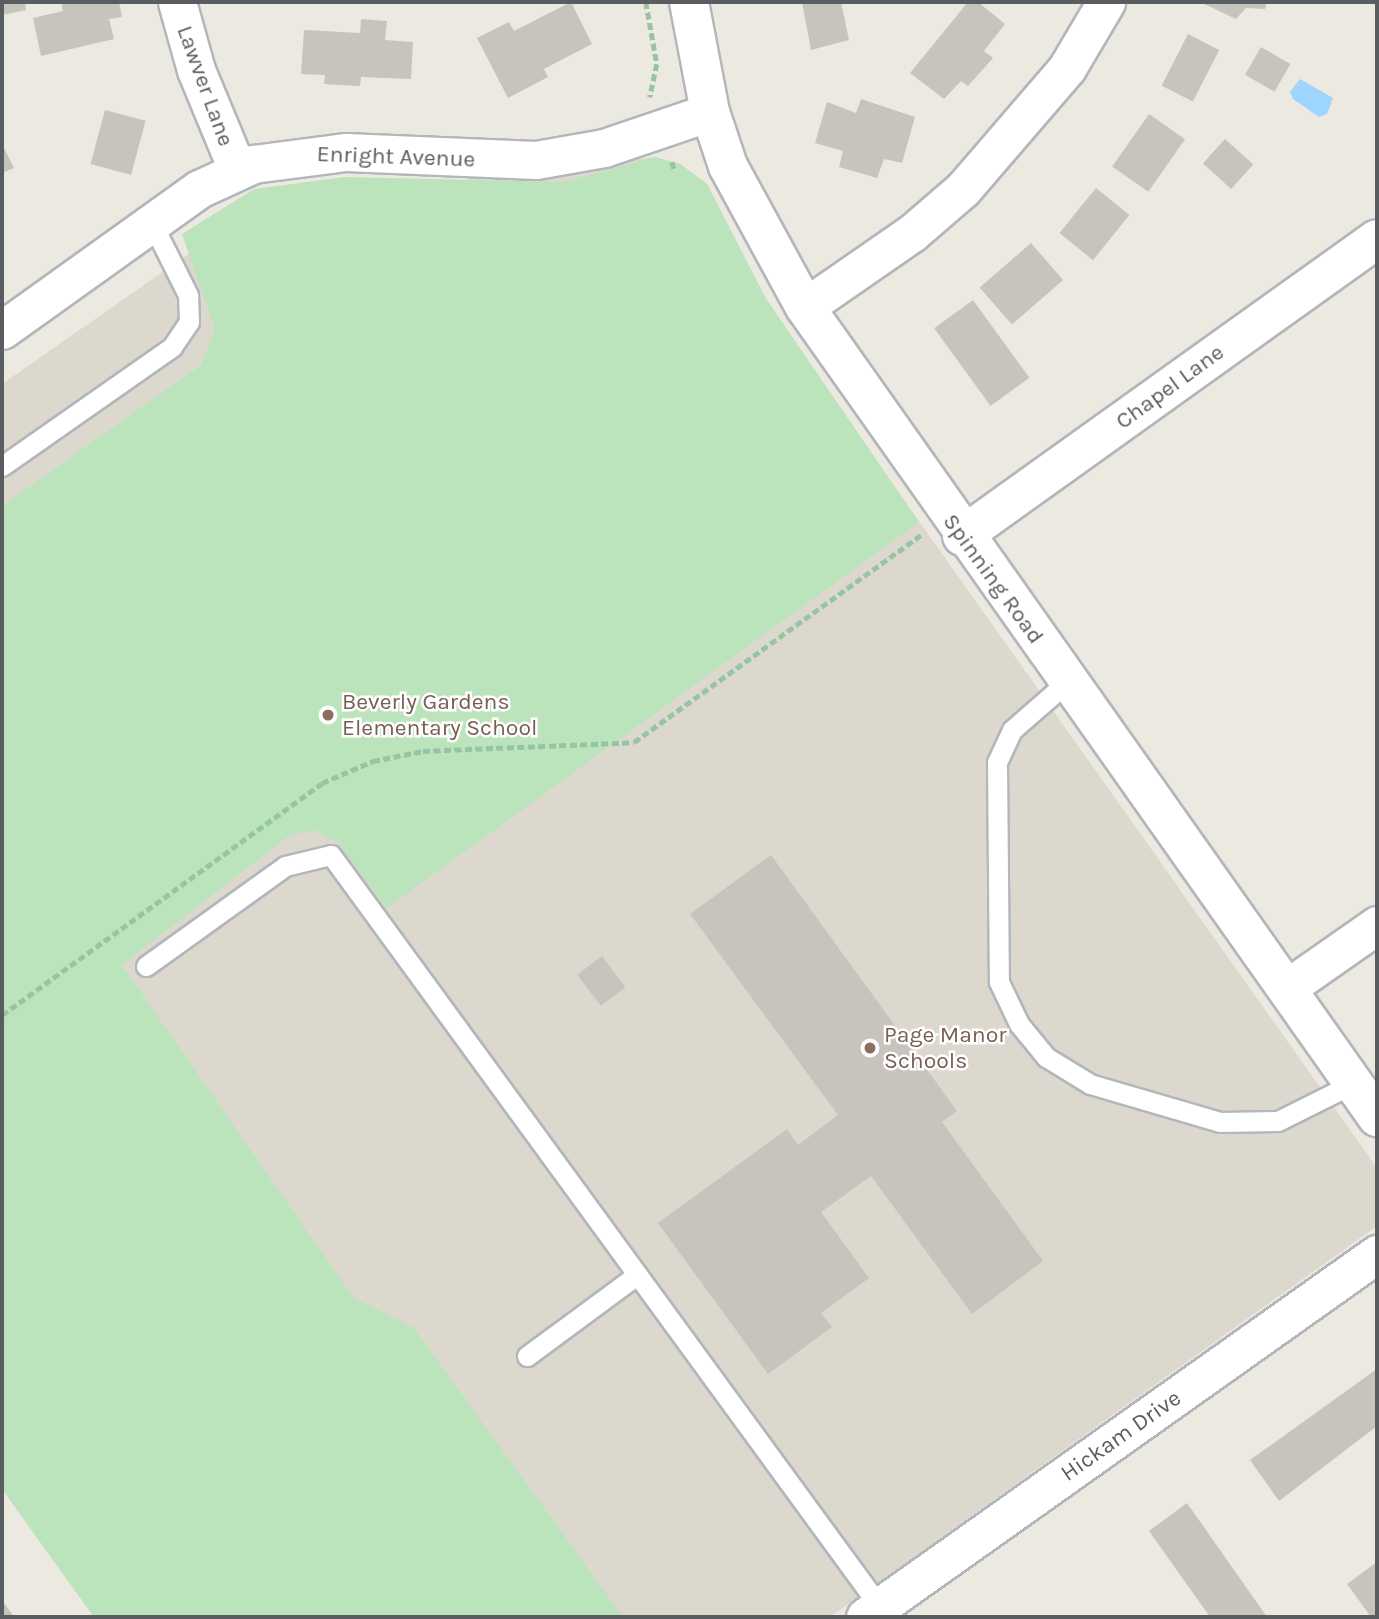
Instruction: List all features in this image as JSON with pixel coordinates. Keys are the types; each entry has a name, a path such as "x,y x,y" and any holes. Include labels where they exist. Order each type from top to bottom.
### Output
{"street":[{"name":"Lawver Lane","path":"177,2 196,70 237,169"},
{"name":"Spinning Road","path":"689,2 710,112 752,216 804,307 955,526 1377,1117"},
{"path":"804,307 912,233 963,189 1067,68 1106,2"},
{"name":"Enright Avenue","path":"2,330 151,221 237,169 299,154 346,152 536,160 604,148 710,112"},
{"name":"Chapel Lane","path":"955,526 1377,239"},
{"path":"1287,988 1377,925"},
{"name":"Hickam Drive","path":"872,1612 1377,1254"}],"lane":[{"path":"2,466 172,347 189,322 188,295 151,221"},
{"path":"1067,682 1012,730 997,762 999,982 1019,1024 1046,1057 1090,1084 1220,1122 1278,1121 1354,1083"},
{"path":"146,966 285,866 331,855 637,1275 872,1612"},
{"path":"527,1356 637,1275"}],"path":[{"path":"646,2 657,64 650,95 658,129 675,171"},
{"path":"2,1016 322,783 373,761 423,751 634,742 955,526"}],"shaded area":[{"path":"655,157 680,164 707,184 765,297 834,401 1377,1168 1377,1226 830,1617 94,1617 2,1489 2,384 259,205"}],"green space":[{"name":"Beverly Gardens Elementary School","path":"655,157 680,164 707,184 765,297 919,522 387,908 338,843 314,830 290,835 122,965 353,1297 414,1328 623,1617 94,1617 2,1489 2,506 201,365 215,330 182,234 254,189 344,177 563,182"}],"water":[{"path":"1300,79 1333,98 1327,114 1319,117 1293,99 1290,92"}],"building":[{"path":"2,2 25,2 26,10 2,15"},
{"path":"61,2 119,2 122,17 109,19 114,39 41,56 33,18 63,11"},
{"path":"571,2 592,44 544,69 548,77 508,98 477,38 509,22 514,31"},
{"path":"802,2 841,2 849,40 811,50"},
{"path":"968,2 978,2 1005,24 984,51 993,58 968,86 961,81 944,99 910,73"},
{"path":"1200,2 1267,2 1265,9 1246,8 1236,19"},
{"path":"361,19 387,21 385,40 413,42 411,79 361,77 360,86 324,84 325,75 301,74 304,30 360,33"},
{"path":"1188,34 1219,50 1193,102 1162,86"},
{"path":"1261,47 1290,64 1274,92 1245,75"},
{"path":"861,99 915,117 902,163 884,159 877,178 839,167 843,151 815,143 827,102 856,113"},
{"path":"105,110 146,121 131,175 91,164"},
{"path":"1149,114 1185,139 1148,192 1112,166"},
{"path":"1225,139 1253,164 1231,189 1203,164"},
{"path":"4,148 14,168 2,173 2,149"},
{"path":"1096,188 1129,215 1093,260 1059,233"},
{"path":"1031,243 1063,280 1012,325 980,288"},
{"path":"973,300 1029,378 991,406 934,328"},
{"path":"771,855 957,1111 942,1122 1043,1261 972,1314 871,1176 821,1212 869,1278 821,1313 832,1327 768,1374 658,1223 787,1129 798,1145 838,1115 690,914"},
{"path":"602,956 625,987 601,1006 577,975"},
{"path":"1377,1369 1377,1426 1279,1501 1250,1460"},
{"path":"1187,1503 1267,1617 1210,1617 1149,1531"},
{"path":"1377,1562 1377,1617 1371,1617 1347,1584"},
{"path":"2,1600 14,1617 2,1617"}],"place":[{"name":"Beverly Gardens Elementary School","path":"328,715"},
{"name":"Page Manor Schools","path":"870,1048"}]}
